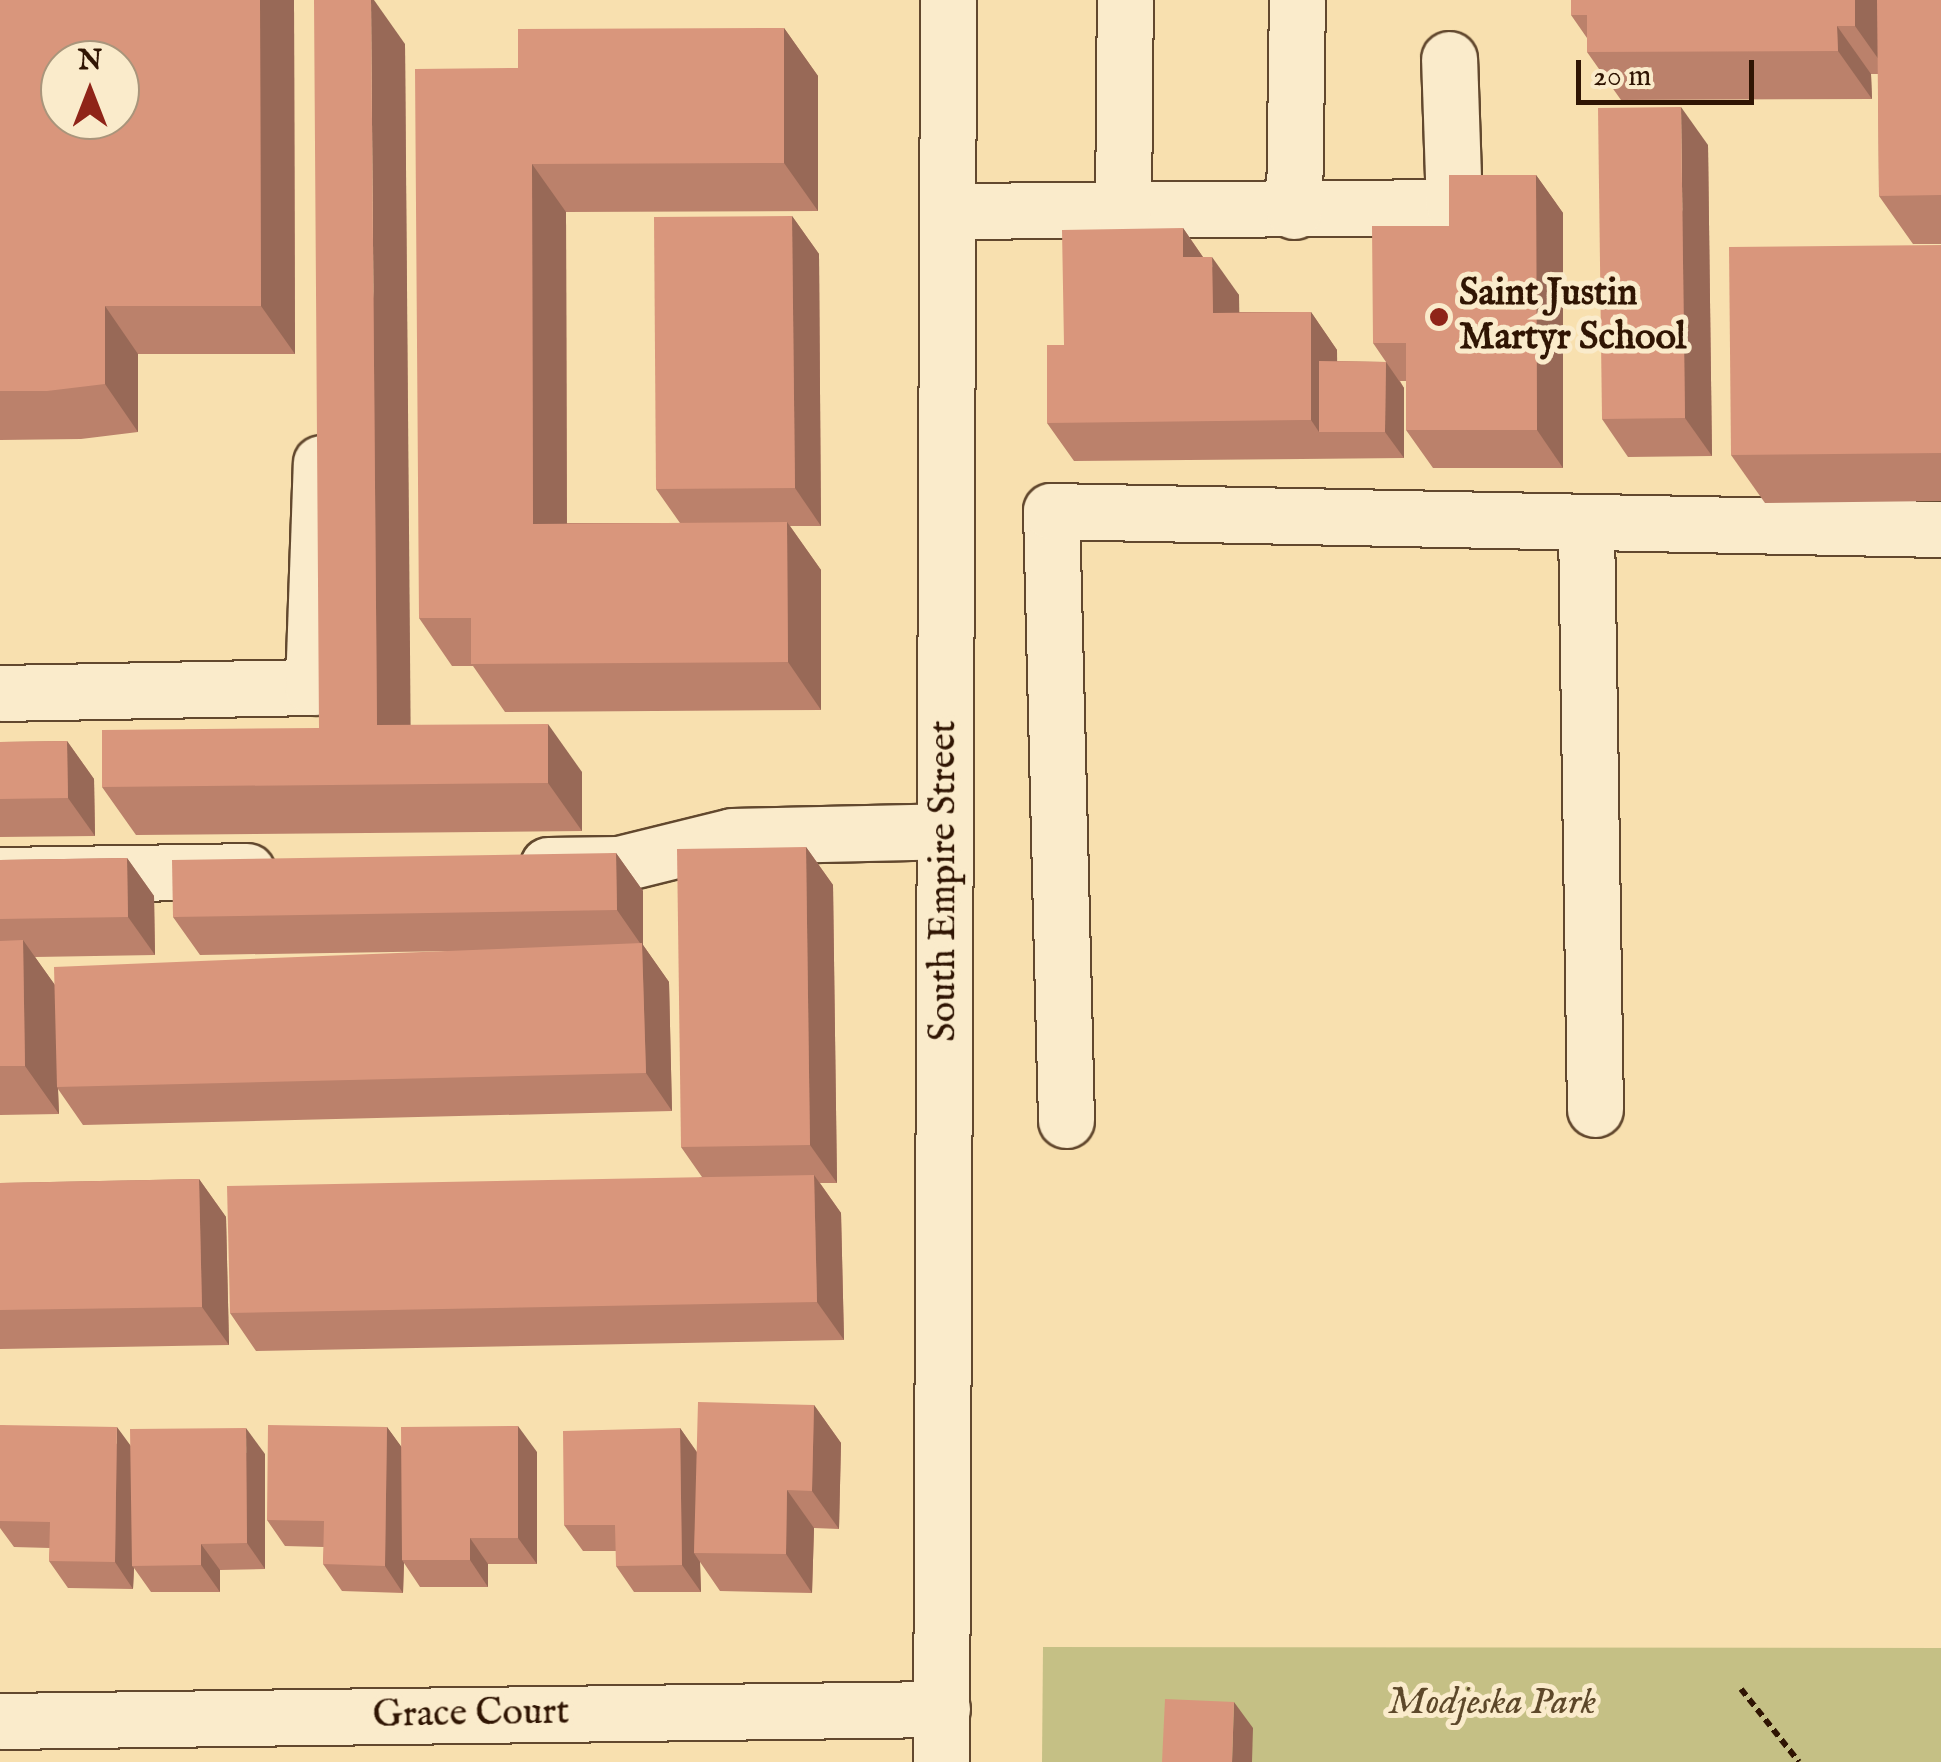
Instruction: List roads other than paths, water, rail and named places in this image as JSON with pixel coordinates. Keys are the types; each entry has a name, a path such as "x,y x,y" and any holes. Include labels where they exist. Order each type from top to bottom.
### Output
{"street":[{"name":"South Empire Street","path":"942,1736 948,0"},
{"path":"1123,211 1126,0"},
{"path":"1294,211 1297,0"},
{"path":"948,211 1454,207 1450,59"},
{"path":"0,694 313,687 322,412"},
{"path":"1066,1120 1051,511 1586,525 1941,529"},
{"path":"1586,525 1596,1109"},
{"path":"486,866 619,864 732,836 945,831"},
{"path":"0,875 296,870"},
{"name":"Grace Court","path":"0,1722 942,1736"}],"place":[{"name":"Saint Justin Martyr School","path":"1439,317"}],"park label":[{"name":"Modjeska Park","path":"1492,1704"}]}
